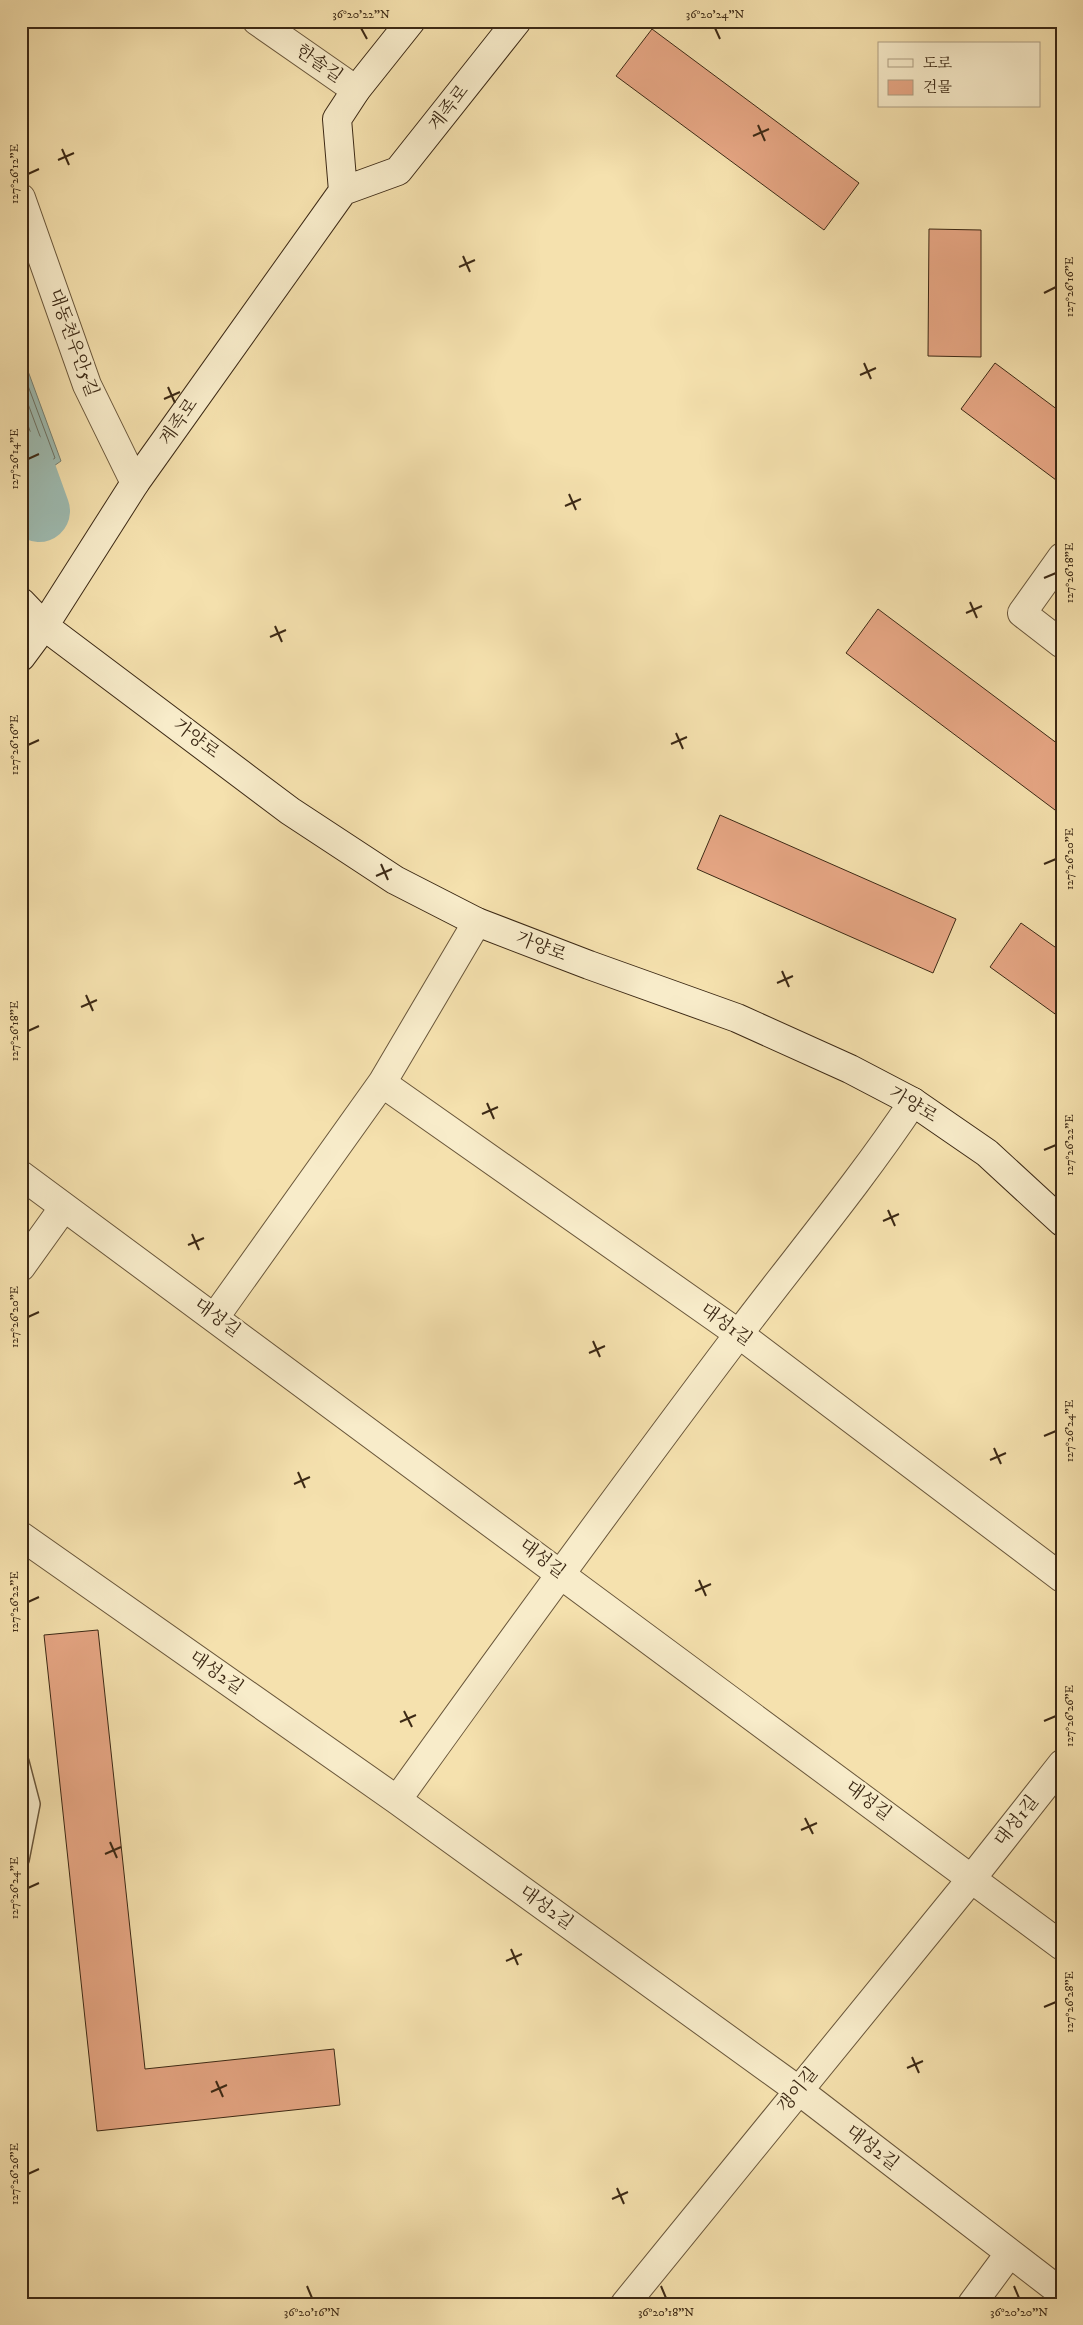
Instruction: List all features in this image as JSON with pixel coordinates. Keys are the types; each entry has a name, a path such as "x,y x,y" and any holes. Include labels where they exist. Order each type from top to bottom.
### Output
{"street":[{"name":"한솔길","path":"257,21 356,90"},
{"path":"343,191 337,119 356,90 411,21"},
{"name":"계족로","path":"21,657 44,626 135,483 343,191 398,171 517,21"},
{"name":"대동천우안5길","path":"21,198 87,385 135,483"},
{"path":"1062,557 1022,613 1062,644"},
{"name":"가양로","path":"21,602 44,626 290,811 395,880 477,922 588,965 737,1018 850,1069 913,1102 987,1153 1062,1222"},
{"path":"215,1317 382,1083 477,922"},
{"name":"대성1길","path":"382,1083 739,1334 1062,1578"},
{"path":"397,1800 560,1573 885,1143 913,1102"},
{"name":"대성길","path":"21,1175 1062,1946"},
{"path":"21,1267 64,1208"},
{"name":"대성2길","path":"21,1536 397,1800 798,2090 1062,2293"},
{"name":"대성1길","path":"972,1878 1062,1764"},
{"name":"갱이길","path":"625,2304 972,1878"},
{"path":"972,2304 1009,2254"}],"lane":[{"path":"21,1762 32,1804 21,1860"}],"water":[{"path":"21,352 61,461 21,489"}],"building":[{"path":"652,29 859,183 824,230 616,76"},
{"path":"929,229 981,230 981,357 928,356"},
{"path":"995,363 1062,413 1062,480 1060,483 961,409"},
{"path":"878,609 1062,747 1062,801 1055,810 846,653"},
{"path":"720,815 956,919 933,973 697,869"},
{"path":"1021,923 1062,952 1062,1019 990,967"},
{"path":"98,1630 145,2069 334,2049 340,2105 97,2131 44,1635"}],"waterway":[{"path":"21,461 39,511"}]}
